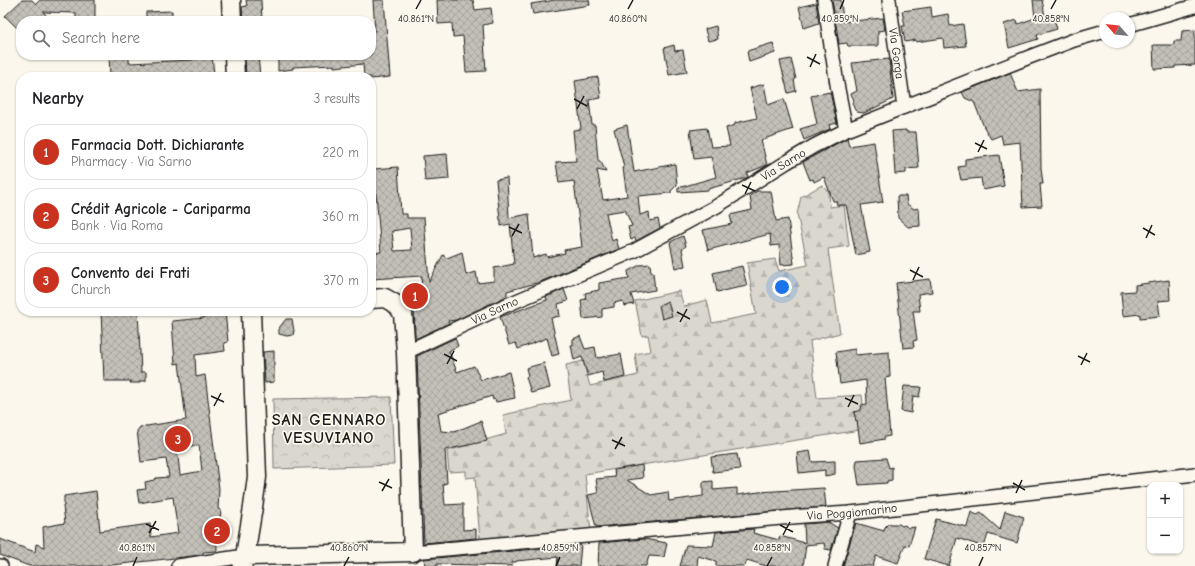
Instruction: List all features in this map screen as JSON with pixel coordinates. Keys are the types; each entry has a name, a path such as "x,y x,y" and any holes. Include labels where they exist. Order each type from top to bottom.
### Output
{"main road":[{"path":"231,0 232,16"},
{"path":"234,60 235,72"},
{"path":"251,316 257,476 244,561 413,552 406,352 403,314 397,305 385,298 376,299"}],"street":[{"path":"824,0 846,130"},
{"name":"Via Gorga","path":"890,0 904,107"},
{"path":"1135,23 1195,6"},
{"name":"Via Sarno","path":"406,352 502,307 634,251 717,206 780,166 814,146 846,130 1032,56 1074,40 1099,33"},
{"name":"Via Poggiomarino","path":"413,552 797,516 850,513 1195,474"},
{"path":"835,566 850,513"},
{"path":"178,566 244,561"}],"green space":[{"path":"822,185 829,192 830,207 844,205 849,246 828,249 840,333 810,341 817,398 862,395 866,429 585,474 591,532 480,540 475,477 466,478 466,471 449,472 447,451 506,434 503,415 571,400 566,365 583,361 590,386 638,375 635,354 651,351 648,335 642,336 635,301 679,291 684,306 707,300 712,323 756,314 747,263 775,259 779,271 808,265 797,214 801,197"},
{"path":"391,397 394,465 274,469 273,399"}],"building":[{"path":"22,0 32,0 36,4 40,0 95,0 95,16 76,16 76,13 43,12 47,16 16,16 16,27 5,16"},
{"path":"246,0 261,0 262,16 243,16 242,7 247,6"},
{"path":"373,0 384,0 390,77 376,78 376,72 364,72 363,64 334,67 334,65 293,67 293,69 278,71 278,60 376,60 376,16 374,16"},
{"path":"437,0 473,0 475,10 491,8 493,23 483,25 486,71 466,72 463,36 453,37 452,23 438,24"},
{"path":"555,0 589,0 590,5 533,14 531,4"},
{"path":"832,0 841,0 843,22 883,18 885,30 878,31 878,46 848,46 847,43 839,44"},
{"path":"1033,0 1042,0 1045,16 1053,14 1057,29 1037,35 1038,39 1009,48 1004,24 1017,20 1018,24 1035,18"},
{"path":"816,3 819,23 804,28 799,7"},
{"path":"931,7 932,17 948,14 950,26 963,24 966,46 944,48 943,38 905,42 902,26 905,26 902,11"},
{"path":"172,11 172,16 146,16 146,12"},
{"path":"716,26 718,39 708,41 705,29"},
{"path":"1195,30 1195,65 1154,69 1153,45 1174,45 1174,41 1181,41 1182,31"},
{"path":"773,43 775,53 749,62 747,51"},
{"path":"674,45 675,51 683,50 687,72 669,75 664,48"},
{"path":"791,59 796,79 794,80 796,91 788,93 780,61"},
{"path":"889,59 893,99 864,113 857,112 852,103 854,100 851,94 857,91 852,63"},
{"path":"109,60 129,60 129,63 213,60 214,72 110,72"},
{"path":"245,60 258,60 260,72 246,72"},
{"path":"1010,73 1018,92 1040,89 1041,168 1043,184 1040,184 1042,206 1023,207 1020,142 1003,144 1001,135 991,139 984,127 974,102 965,98 962,92"},
{"path":"598,77 601,98 589,100 592,125 595,125 598,160 601,162 606,172 597,170 603,200 627,196 624,167 614,129 627,125 634,172 675,164 677,185 671,193 638,196 640,215 649,212 650,221 658,219 660,228 636,241 635,238 631,240 628,227 632,226 625,210 606,213 612,241 616,239 619,249 540,282 507,291 507,296 456,320 448,321 449,323 415,339 414,300 416,300 424,290 421,287 422,276 376,279 376,252 381,252 376,193 376,169 398,167 401,214 407,214 407,218 424,218 429,282 443,255 447,258 462,252 466,275 476,272 478,283 494,281 494,268 514,264 510,224 501,226 496,180 507,178 509,218 529,214 533,258 546,254 547,257 565,253 564,250 582,247 574,181 559,183 556,162 576,161 573,130 581,129 575,81","holes":["410,228 412,250 394,251 392,231"]},
{"path":"764,84 768,105 784,99 793,129 761,140 767,165 747,173 748,177 746,178 708,189 709,190 678,192 678,188 716,177 711,157 694,159 690,130 707,128 711,147 730,146 726,128 735,125 735,123 757,118 750,88"},
{"path":"830,92 837,123 829,125 830,129 804,140 800,129 817,124 811,96"},
{"path":"906,130 906,132 916,132 919,168 906,169 906,173 895,174 892,131"},
{"path":"847,138 849,146 874,142 883,203 861,205 870,252 856,255 846,205 837,205 836,201 833,201 824,177 814,182 813,179 810,180 803,162"},
{"path":"447,154 449,179 425,181 423,156"},
{"path":"999,155 1004,186 983,190 981,178 961,180 958,167 965,166 965,159"},
{"path":"757,191 771,191 776,221 788,219 794,264 781,265 779,245 771,246 770,234 708,250 703,230 732,224 730,215 752,210 750,196"},
{"path":"897,196 906,196 907,204 914,209 919,208 920,226 908,227 898,218"},
{"path":"683,236 686,246 682,249 685,266 675,268 670,242"},
{"path":"650,264 651,272 653,273 655,290 631,294 634,304 624,306 623,301 614,303 614,307 602,309 602,317 583,319 581,300 586,299 585,293 599,290 599,283 629,278 628,271 640,265"},
{"path":"742,266 747,286 717,292 713,273"},
{"path":"930,279 932,292 918,294 920,311 913,311 917,340 913,341 914,347 903,348 896,283"},
{"path":"1169,280 1170,300 1158,301 1160,316 1140,318 1140,314 1123,316 1121,292 1135,291 1135,285"},
{"path":"564,289 568,301 558,304 560,316 551,318 559,354 552,356 547,338 518,349 516,343 509,345 500,317 547,300 546,297"},
{"path":"668,301 672,316 662,319 659,305"},
{"path":"101,316 138,316 141,372 146,372 146,381 140,381 140,383 130,383 131,381 104,381"},
{"path":"204,316 225,316 228,342 224,343 225,351 195,355 196,377 205,375 219,489 218,509 221,510 220,520 216,520 217,551 203,552 203,554 193,556 103,566 29,566 0,555 0,539 35,552 36,544 44,547 43,527 65,523 63,506 64,496 96,491 100,531 150,524 151,537 178,533 173,497 139,503 137,490 146,489 145,482 156,478 169,477 166,459 141,462 137,431 140,427 186,420 179,363 175,364 172,321 204,318","holes":["199,445 202,471 180,475 177,448"]},
{"path":"286,319 292,319 294,331 293,335 287,336 279,334 279,328"},
{"path":"580,336 585,349 595,347 597,358 621,354 625,377 604,382 602,372 588,376 582,357 574,360 571,345 573,345 573,339"},
{"path":"455,338 458,346 449,351 457,372 474,366 481,380 509,372 515,398 496,402 495,399 493,400 492,396 438,413 441,431 454,432 481,421 487,441 445,450 447,483 443,484 445,505 463,504 463,530 476,529 476,538 424,543 417,356"},
{"path":"855,349 855,355 889,352 890,377 885,378 890,436 884,437 885,439 860,443 857,420 856,421 854,412 861,410 862,405 867,404 866,380 840,384 836,352"},
{"path":"274,351 274,382 265,383 263,352"},
{"path":"544,363 550,388 531,393 526,377 528,376 526,368"},
{"path":"904,386 921,387 919,397 913,396 911,413 901,411"},
{"path":"810,451 812,462 835,461 835,474 825,476 825,470 799,473 797,453"},
{"path":"737,454 740,469 713,472 711,457"},
{"path":"886,458 889,468 892,467 892,480 887,481 887,483 859,485 856,466 857,460"},
{"path":"642,465 643,478 627,480 651,495 668,492 669,501 703,496 703,482 713,481 713,490 737,488 737,495 759,492 824,488 826,507 596,527 588,495 598,493 596,479 615,477 614,470"},
{"path":"1005,511 1024,517 1017,543 988,534 984,547 957,538 949,566 924,559 936,519 967,527 971,512 977,515 981,513 1000,530"},
{"path":"828,522 838,528 831,550 825,549 824,543 806,545 803,566 766,566 747,560 745,566 716,566 716,561 698,556 697,566 680,566 686,545 713,546 716,532 754,529 753,533 779,540 780,536 805,543 804,524"},
{"path":"856,523 884,531 885,527 889,523 899,524 902,526 905,525 908,528 915,527 909,546 905,545 898,563 876,556 873,566 843,566"},
{"path":"644,539 667,543 664,557 649,556 646,566 598,566 599,543"},
{"path":"581,545 579,566 557,566 558,557 516,561 512,562 512,566 437,564 437,566 425,566 424,559"}],"place":[{"name":"Farmacia Dott. Dichiarante","path":"415,296"},
{"name":"Convento dei Frati","path":"178,439"},
{"name":"Crédit Agricole - Cariparma","path":"217,531"}],"district":[{"name":"SAN GENNARO VESUVIANO","path":"329,429"}]}
